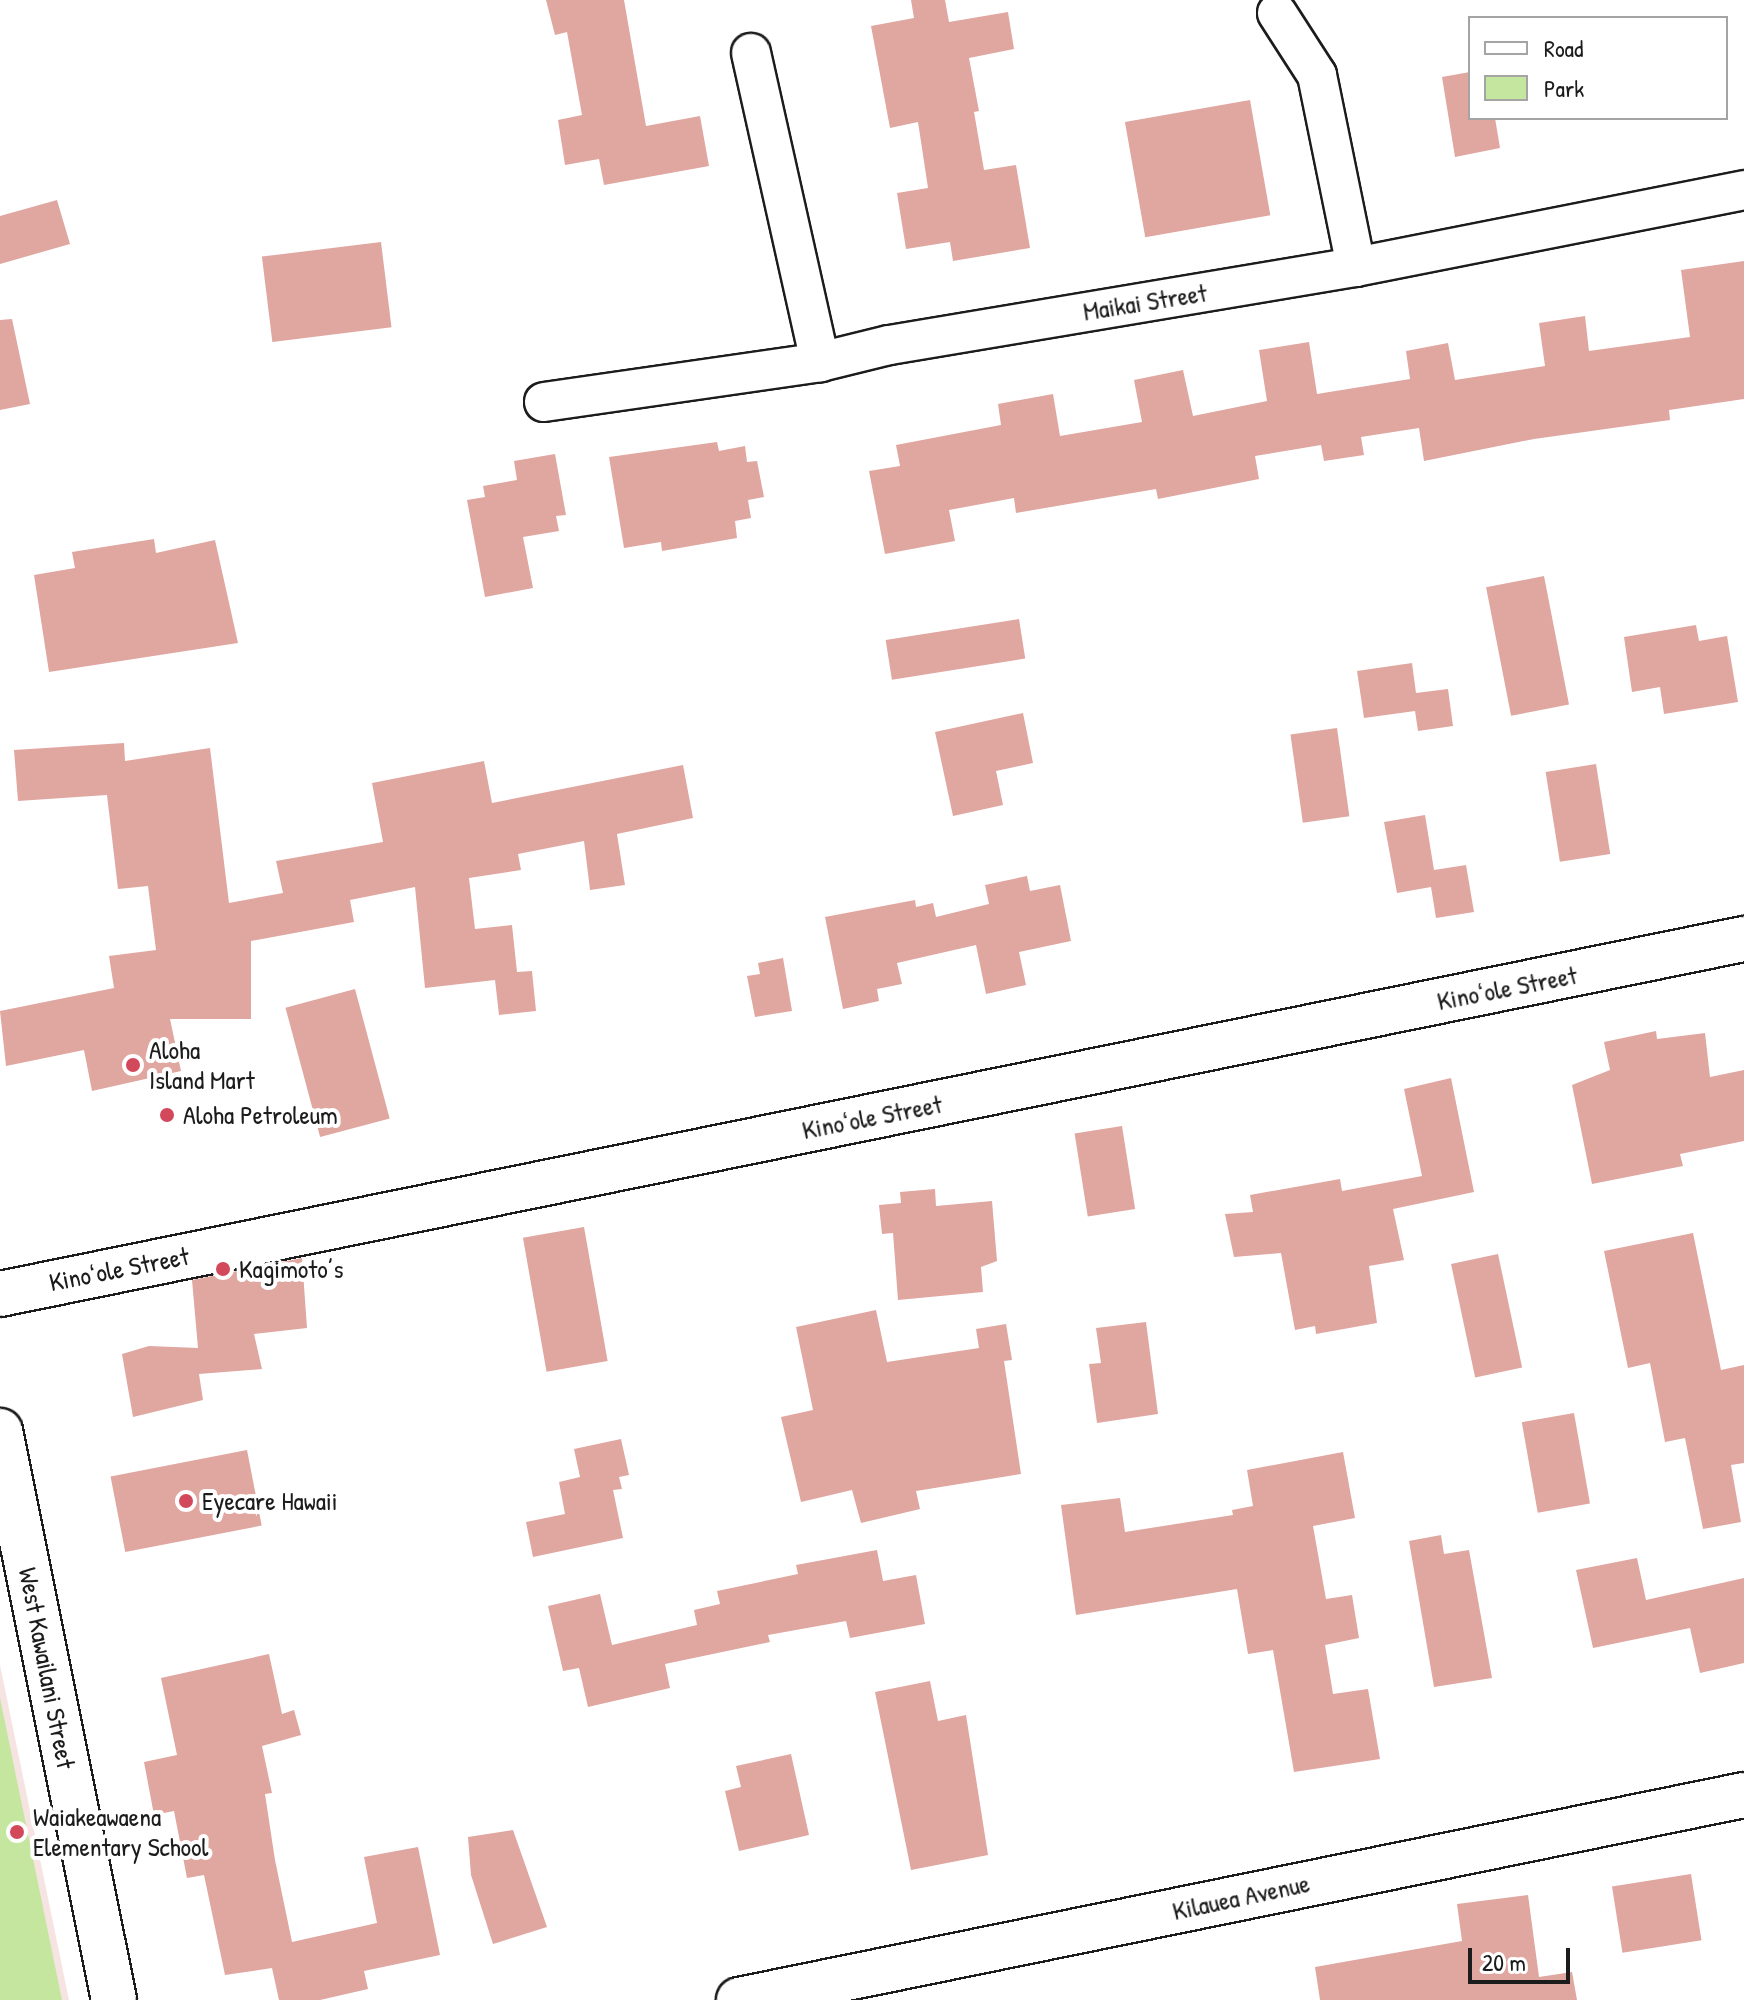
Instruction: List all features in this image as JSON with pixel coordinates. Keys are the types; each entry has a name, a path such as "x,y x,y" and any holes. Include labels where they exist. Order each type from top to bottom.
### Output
{"street":[{"path":"1277,13 1317,75 1356,267"},
{"path":"751,53 820,362"},
{"name":"Maikai Street","path":"544,402 820,362 889,345 1356,267 1744,190"},
{"name":"Kinoʻole Street","path":"0,1294 1744,939"},
{"name":"West Kawailani Street","path":"0,1431 114,2000"},
{"name":"Kilauea Avenue","path":"739,2000 1744,1795"}],"shaded area":[{"name":"Waiakeawaena Elementary School","path":"0,1665 69,2000 0,2000"}],"green space":[{"name":"Waiakeawaena Elementary School","path":"0,1698 62,2000 0,2000"}],"building":[{"path":"546,0 624,0 646,126 700,116 709,166 604,185 599,159 565,165 558,120 582,115 567,32 555,35"},
{"path":"911,0 945,0 949,22 1008,12 1014,49 969,58 979,111 974,112 984,170 1016,165 1030,248 953,261 950,242 906,249 897,193 928,188 918,122 890,128 871,26 914,18"},
{"path":"1468,72 1468,120 1495,120 1500,148 1455,157 1442,77"},
{"path":"1250,100 1270,215 1145,237 1125,122"},
{"path":"57,200 70,244 0,264 0,216"},
{"path":"381,242 391,327 272,342 262,257"},
{"path":"1744,261 1744,399 1669,410 1670,420 1534,439 1424,461 1419,428 1361,437 1364,455 1324,461 1321,445 1255,456 1259,479 1158,499 1156,489 1016,513 1014,498 949,510 955,541 885,554 869,471 900,466 896,445 1001,425 998,404 1053,394 1060,436 1142,422 1134,380 1183,370 1193,416 1267,401 1259,350 1309,342 1317,394 1410,379 1406,351 1448,343 1455,380 1545,366 1539,323 1585,316 1589,351 1690,337 1681,270"},
{"path":"12,319 30,404 0,410 0,320"},
{"path":"717,442 719,451 745,446 747,462 757,461 764,497 748,500 751,518 735,521 737,538 662,551 661,542 624,548 609,457"},
{"path":"555,454 566,515 556,516 559,531 523,537 533,588 485,597 467,500 485,497 483,486 517,480 514,461"},
{"path":"154,539 156,553 215,540 238,643 49,672 34,575 75,568 72,552"},
{"path":"1544,576 1569,705 1511,716 1486,587"},
{"path":"1019,619 1025,659 892,680 886,640"},
{"path":"1696,625 1699,641 1727,636 1738,702 1664,714 1660,687 1632,692 1624,637"},
{"path":"1412,663 1416,693 1448,689 1453,726 1418,731 1415,711 1364,718 1357,671"},
{"path":"1023,713 1033,763 996,771 1003,805 953,816 935,732"},
{"path":"1337,728 1349,816 1303,823 1290,735"},
{"path":"124,743 125,761 210,748 229,903 283,893 276,861 383,842 372,783 484,761 492,803 683,765 693,818 617,834 625,885 590,890 584,841 518,854 521,870 469,878 475,929 512,925 517,972 532,971 536,1011 499,1015 495,980 425,988 415,887 350,900 354,922 251,941 251,1019 170,1019 181,1071 92,1091 84,1050 6,1066 0,1011 114,988 109,956 156,950 148,886 118,889 107,795 18,801 14,750"},
{"path":"1596,764 1610,854 1560,862 1546,772"},
{"path":"1425,815 1434,870 1466,865 1474,912 1436,918 1431,887 1397,893 1384,822"},
{"path":"1027,876 1030,891 1060,885 1071,941 1019,952 1026,985 986,994 976,945 897,963 902,984 877,989 879,1001 843,1009 825,917 915,900 916,907 933,903 936,917 989,904 985,885"},
{"path":"783,958 792,1011 755,1017 747,976 760,974 758,963"},
{"path":"355,989 390,1118 320,1137 285,1008"},
{"path":"1656,1031 1657,1039 1705,1033 1710,1077 1744,1070 1744,1141 1680,1154 1683,1166 1592,1184 1572,1085 1610,1070 1604,1042"},
{"path":"1451,1078 1474,1192 1393,1209 1404,1260 1369,1266 1377,1323 1316,1334 1315,1326 1295,1330 1281,1253 1234,1257 1225,1214 1253,1212 1250,1195 1340,1179 1342,1191 1422,1176 1404,1089"},
{"path":"1122,1126 1135,1209 1088,1216 1075,1134"},
{"path":"935,1189 936,1206 992,1201 997,1261 981,1267 983,1292 898,1300 893,1233 882,1234 879,1205 901,1203 900,1192"},
{"path":"584,1227 608,1361 547,1372 523,1238"},
{"path":"1693,1233 1721,1370 1744,1365 1744,1463 1731,1465 1741,1522 1703,1529 1685,1438 1665,1442 1650,1363 1628,1368 1604,1251"},
{"path":"1498,1254 1522,1367 1475,1377 1451,1264"},
{"path":"302,1258 307,1328 254,1334 262,1369 199,1374 203,1400 133,1417 122,1354 149,1346 198,1348 192,1280"},
{"path":"876,1310 887,1362 979,1348 976,1329 1006,1324 1012,1360 1004,1361 1021,1474 916,1491 920,1509 861,1523 852,1490 801,1502 781,1417 813,1410 796,1327"},
{"path":"1146,1322 1158,1414 1097,1423 1089,1364 1101,1363 1096,1328"},
{"path":"1574,1413 1590,1504 1538,1513 1522,1422"},
{"path":"621,1439 629,1475 619,1477 622,1489 613,1490 623,1538 533,1557 526,1522 565,1514 559,1482 580,1477 574,1449"},
{"name":"Eyecare Hawaii","path":"247,1450 262,1526 125,1552 111,1477"},
{"path":"1343,1452 1355,1518 1313,1526 1326,1599 1352,1595 1359,1638 1325,1645 1333,1694 1368,1689 1380,1759 1294,1772 1273,1650 1248,1654 1237,1589 1076,1615 1061,1505 1120,1498 1125,1532 1233,1515 1232,1510 1253,1506 1247,1470"},
{"path":"1441,1535 1444,1554 1469,1550 1492,1678 1434,1687 1409,1541"},
{"path":"877,1550 883,1581 916,1575 925,1624 850,1638 846,1621 768,1635 770,1642 665,1664 670,1688 588,1707 579,1668 563,1671 548,1606 600,1594 612,1645 697,1625 694,1610 720,1604 717,1591 798,1574 796,1565"},
{"path":"1637,1558 1646,1600 1744,1578 1744,1663 1700,1673 1690,1628 1593,1648 1576,1570"},
{"path":"269,1654 282,1714 294,1710 301,1735 262,1746 272,1793 265,1794 275,1860 292,1942 377,1923 364,1857 418,1847 440,1955 364,1971 368,1989 320,2000 279,2000 272,1968 225,1975 204,1875 187,1878 174,1811 154,1815 144,1762 177,1755 161,1678"},
{"path":"930,1681 938,1721 966,1715 988,1855 911,1870 875,1692"},
{"path":"791,1754 809,1835 739,1851 725,1791 741,1787 736,1766"},
{"path":"513,1830 547,1927 493,1944 471,1875 468,1837"},
{"path":"1691,1874 1701,1940 1622,1953 1612,1887"},
{"path":"1528,1895 1539,1977 1572,1972 1577,2000 1320,2000 1315,1967 1462,1941 1457,1904"}],"place":[{"name":"Aloha Island Mart","path":"133,1065"},
{"name":"Aloha Petroleum","path":"167,1115"},
{"name":"Kagimoto’s","path":"223,1269"},
{"name":"Eyecare Hawaii","path":"186,1501"},
{"name":"Waiakeawaena Elementary School","path":"17,1832"}]}
